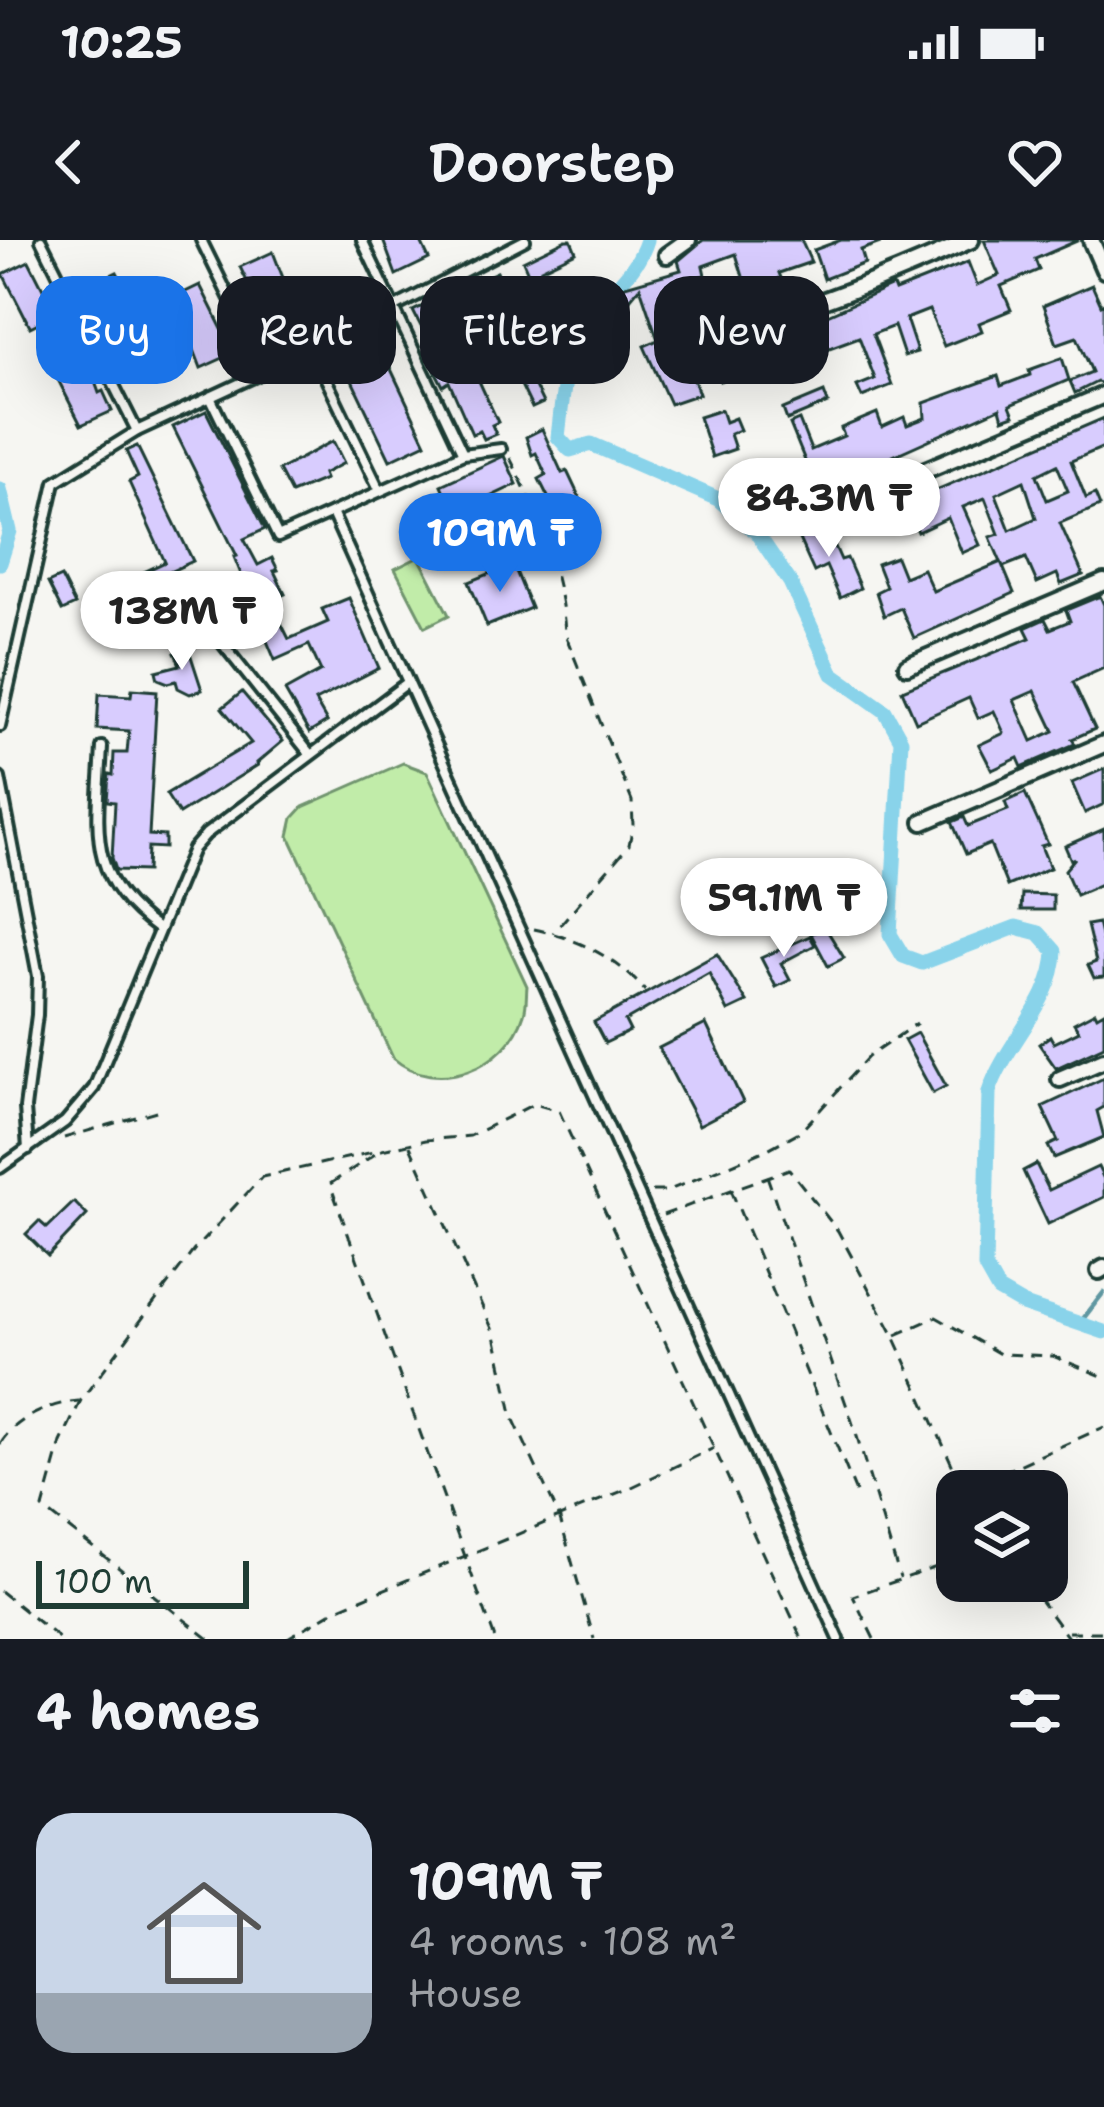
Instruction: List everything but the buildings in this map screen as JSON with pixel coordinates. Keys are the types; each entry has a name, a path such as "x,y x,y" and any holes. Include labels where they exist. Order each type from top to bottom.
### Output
{"street":[{"path":"667,255 688,240"},
{"path":"829,298 970,240"},
{"path":"1091,240 1104,270"},
{"path":"795,525 1104,394"},
{"path":"907,665 1104,582"},
{"path":"923,822 1104,744"},
{"path":"1060,1079 1104,1060"}],"lane":[{"path":"40,240 137,431"},
{"path":"201,240 219,276"},
{"path":"362,240 378,276"},
{"path":"396,306 525,240"},
{"path":"396,314 463,454"},
{"path":"0,726 55,482 137,431 239,384"},
{"path":"328,384 380,491"},
{"path":"209,397 278,537 463,454 501,449"},
{"path":"332,513 839,1639"},
{"path":"214,633 310,754"},
{"path":"0,1168 65,1122 94,1088 187,860 206,834 407,683"},
{"path":"101,747 98,826 103,865 118,897 158,929"},
{"path":"0,778 38,976 38,1015 25,1108 28,1149"}],"path":[{"path":"501,449 513,462 538,523 564,612 565,634 632,801 628,845 553,933"},
{"path":"520,927 553,933 593,949 631,974 645,991"},
{"path":"635,1181 649,1191 668,1191 801,1131 868,1057 917,1023"},
{"path":"209,1639 43,1508 61,1442 81,1400 194,1250 262,1177 410,1144 470,1136 533,1104 559,1111 802,1639"},
{"path":"28,1149 163,1109"},
{"path":"410,1144 495,1335 513,1418 559,1516 594,1639"},
{"path":"377,1152 330,1184 495,1639"},
{"path":"652,1220 788,1169 838,1231 894,1336 954,1470"},
{"path":"767,1176 855,1430 900,1578"},
{"path":"730,1188 858,1497"},
{"path":"894,1336 936,1317 1000,1354 1053,1356 1104,1377"},
{"path":"0,1444 7,1430 34,1415 61,1402 81,1400"},
{"path":"1008,1470 1104,1427"},
{"path":"286,1639 337,1609 716,1447"},
{"path":"874,1639 854,1596 936,1567"},
{"path":"0,1591 60,1639"},
{"path":"1042,1602 1069,1639"},
{"path":"1066,1632 1104,1632"}],"green space":[{"path":"419,557 449,615 425,627 395,569"},
{"path":"403,763 427,772 527,986 524,1014 503,1049 487,1062 449,1075 429,1075 393,1058 289,836 293,818 303,807"}],"waterway":[{"path":"647,240 575,344 564,384 558,437 570,450 591,444 718,499 756,532 790,582 833,674 885,711 901,740 890,934 903,956 922,963 1016,927 1039,933 1055,951 1047,988 989,1092 985,1267 998,1290 1022,1304 1104,1332"},
{"path":"0,489 10,531 0,563"},
{"path":"1079,1324 1104,1292"}]}
